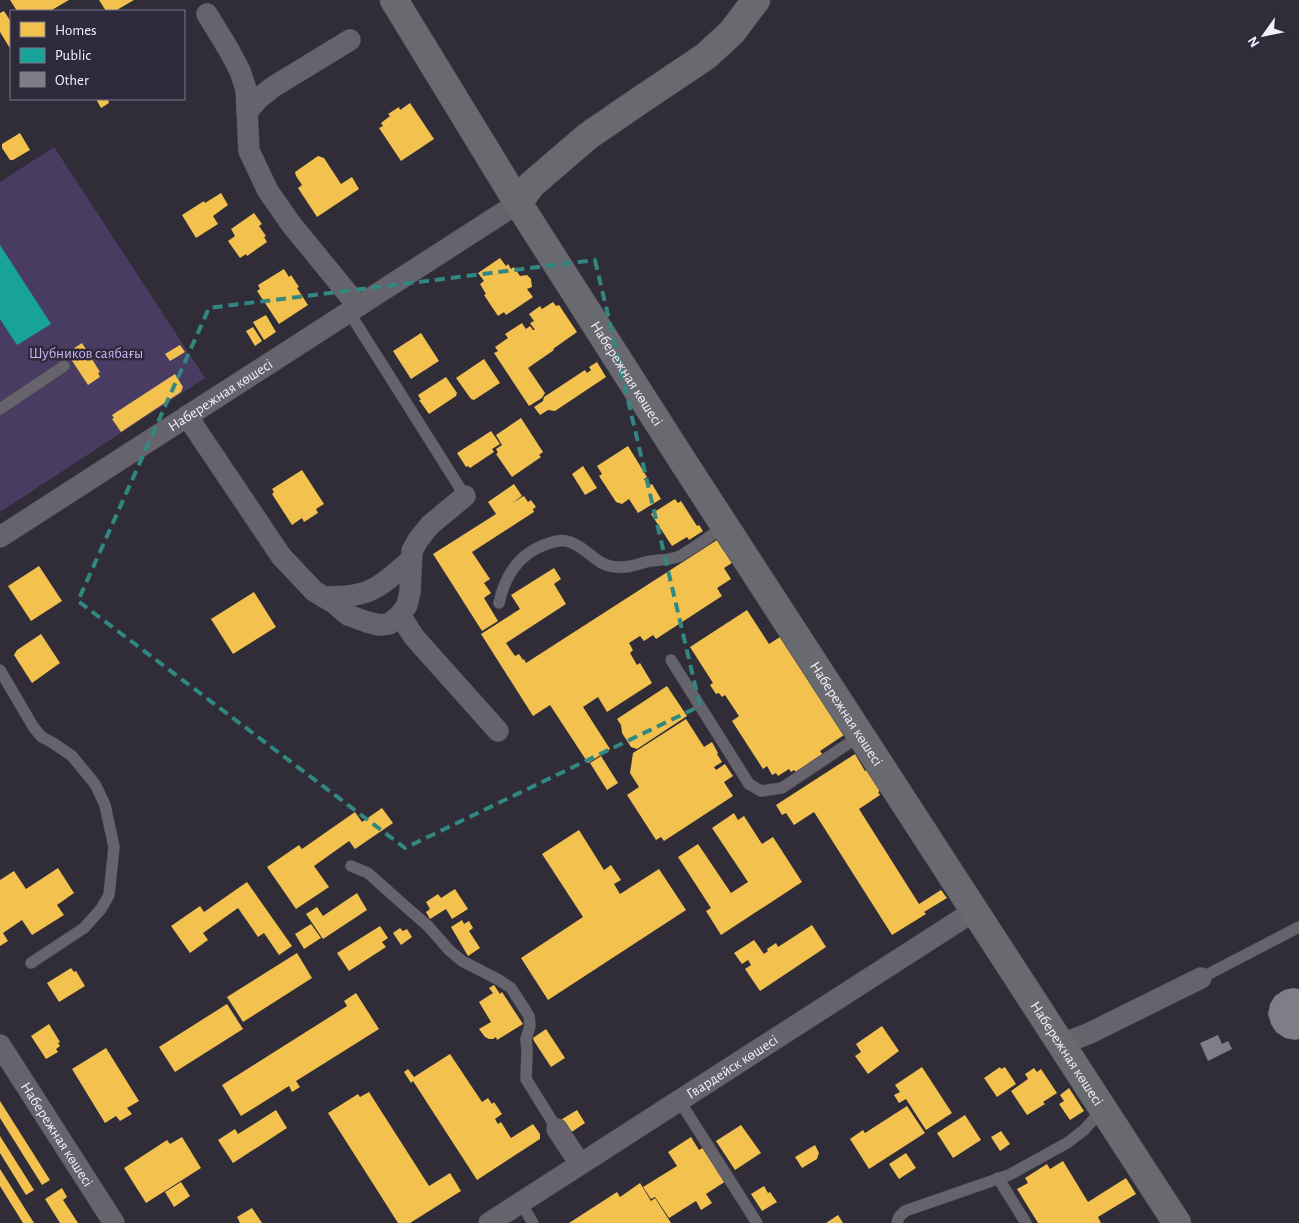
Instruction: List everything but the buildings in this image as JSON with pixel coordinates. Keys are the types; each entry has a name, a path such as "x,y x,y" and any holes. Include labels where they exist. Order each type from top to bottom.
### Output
{"street":[{"name":"Набережная көшесі","path":"394,0 518,203 1177,1223"},
{"path":"518,203 531,185 588,136 706,56 732,32 756,0"},
{"path":"208,14 240,71 246,89 249,151 268,191 353,309"},
{"path":"248,112 259,98 273,87 350,40"},
{"name":"Набережная көшесі","path":"0,537 518,203"},
{"path":"187,416 281,556 314,591 348,615 367,622 379,625 389,624 407,606 410,592 412,551 430,525 464,496"},
{"path":"324,597 363,594 387,580 411,560"},
{"path":"400,615 414,637 498,731"},
{"name":"Гвардейск көшесі","path":"489,1223 974,911"},
{"path":"1062,1044 1090,1033 1201,978"},
{"name":"Набережная көшесі","path":"0,1045 112,1222"},
{"path":"557,1129 580,1164"}],"lane":[{"path":"353,309 464,496"},
{"path":"0,409 64,366"},
{"path":"499,603 505,581 512,569 525,556 537,548 550,543 562,540 571,542 602,564 617,568 633,567 655,560 667,560 680,556 725,526"},
{"path":"671,660 749,784 761,791 782,788 861,735"},
{"path":"0,670 34,728 42,737 72,756 95,784 105,805 114,847 109,895 101,909 84,928 31,963"},
{"path":"351,866 368,873 428,926 449,950 462,961 511,988 529,1016 530,1026 526,1039 526,1079 557,1129"},
{"path":"1201,978 1299,928"},
{"path":"679,1100 757,1223"},
{"path":"897,1223 899,1217 905,1211 1009,1175 1067,1143 1084,1130 1104,1109"},
{"path":"998,1178 1026,1223"},
{"path":"521,1203 533,1223"}],"highlighted area":[{"path":"595,260 700,706 405,848 78,601 209,308"}],"green space":[{"name":"Шубников саябағы","path":"54,147 205,378 0,512 0,182"}]}
